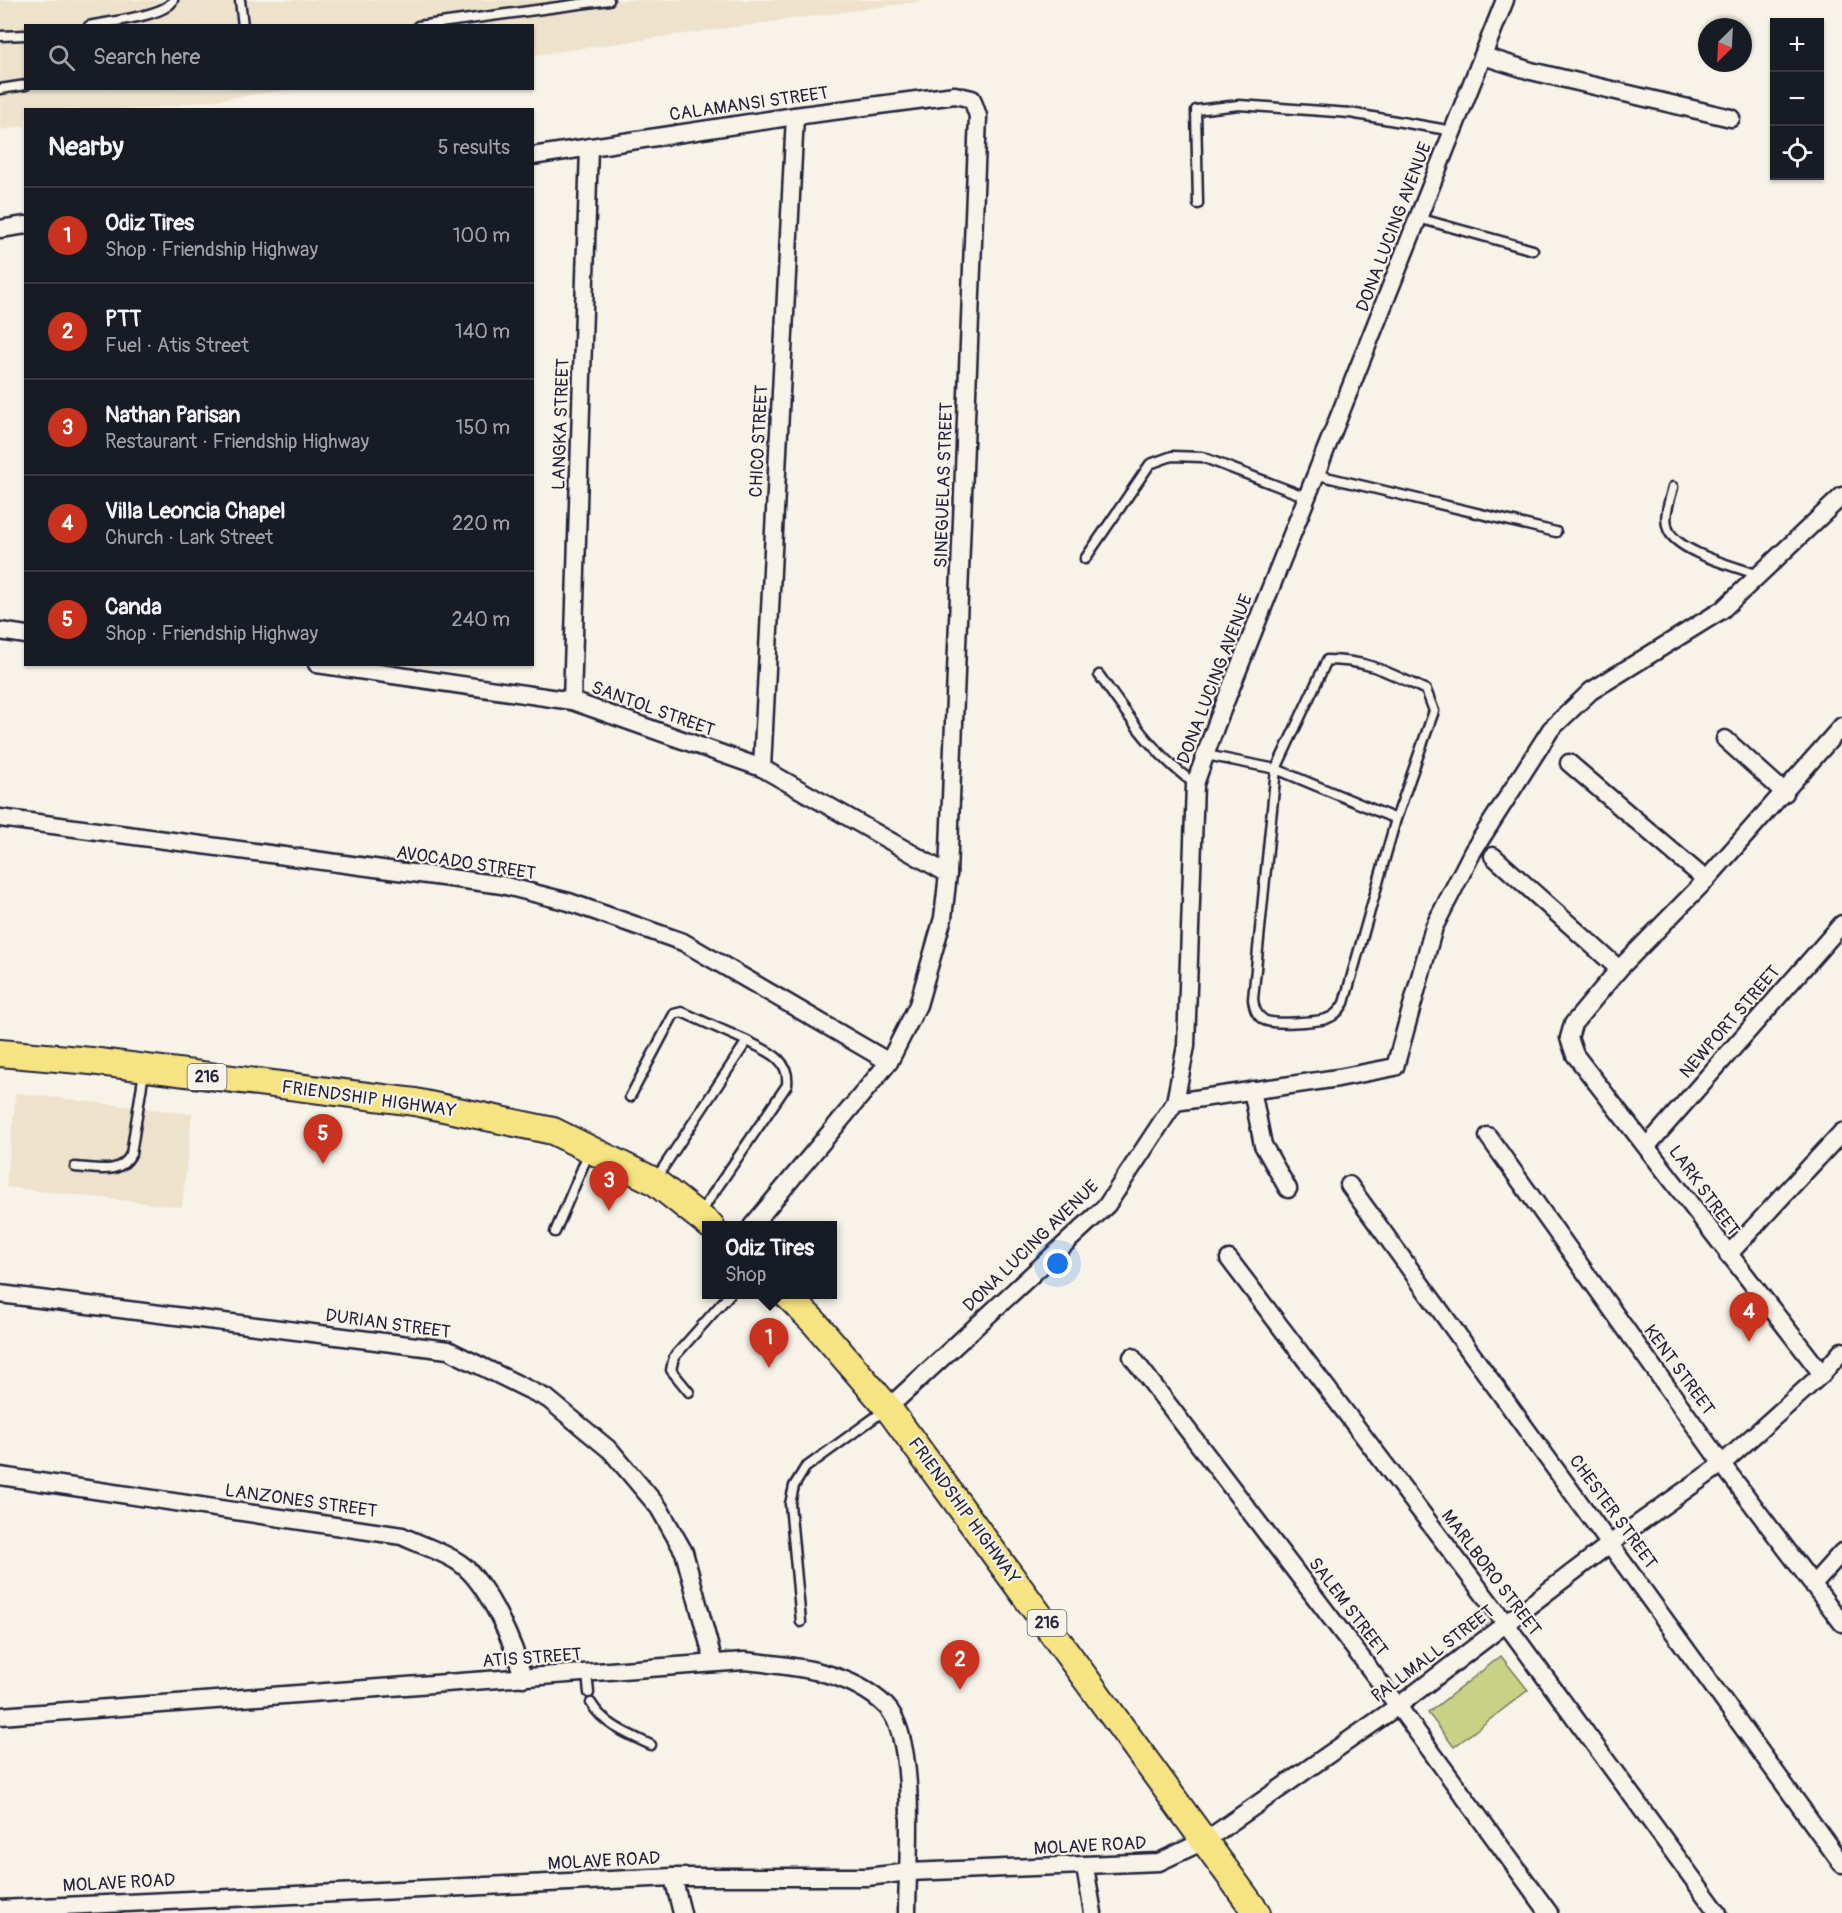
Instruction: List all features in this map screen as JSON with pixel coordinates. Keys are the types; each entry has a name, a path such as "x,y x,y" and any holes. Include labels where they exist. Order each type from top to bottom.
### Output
{"main road":[{"name":"FRIENDSHIP HIGHWAY","path":"0,1053 91,1061 415,1102 553,1131 654,1181 705,1220"},
{"name":"FRIENDSHIP HIGHWAY","path":"791,1299 814,1322 888,1408 1206,1840 1257,1913"}],"street":[{"name":"DONA LUCING AVENUE","path":"888,1408 1107,1205 1175,1102 1186,1046 1196,784 1505,0"},
{"path":"1483,56 1531,71 1731,118"},
{"name":"CALAMANSI STREET","path":"534,156 795,116 955,95 972,99"},
{"name":"SINEGUELAS STREET","path":"756,1221 889,1062 918,1005 943,918 948,874 978,116 972,99"},
{"name":"CHICO STREET","path":"762,768 795,116"},
{"name":"LANGKA STREET","path":"572,701 589,147"},
{"path":"0,230 24,225"},
{"path":"1175,1102 1338,1078 1395,1067 1434,927 1473,851 1551,729 1591,691 1722,610 1842,496"},
{"path":"0,631 24,635"},
{"name":"SANTOL STREET","path":"348,666 572,701 762,768 948,874"},
{"path":"1493,856 1619,969 1706,880 1842,726"},
{"path":"1725,740 1785,793"},
{"path":"1569,763 1706,880"},
{"name":"AVOCADO STREET","path":"0,818 502,885 569,902 683,942 889,1062"},
{"name":"NEWPORT STREET","path":"1647,1146 1842,924"},
{"name":"LARK STREET","path":"1619,969 1573,1024 1569,1038 1575,1055 1822,1374"},
{"path":"1252,1090 1263,1145 1288,1189"},
{"path":"1728,1255 1842,1132"},
{"name":"KENT STREET","path":"1488,1136 1722,1464 1842,1623"},
{"name":"CHESTER STREET","path":"1350,1185 1842,1864"},
{"name":"MARLBORO STREET","path":"1229,1260 1506,1624 1718,1913"},
{"name":"DURIAN STREET","path":"0,1294 448,1350 548,1399 611,1451 659,1508 684,1552 714,1663"},
{"name":"PALLMALL STREET","path":"1206,1840 1398,1706 1611,1543 1722,1464 1822,1374 1842,1351"},
{"name":"SALEM STREET","path":"1132,1357 1398,1706 1549,1913"},
{"name":"LANZONES STREET","path":"0,1476 402,1536 462,1564 489,1598 516,1650 523,1678"},
{"path":"1814,1583 1842,1552"},
{"name":"ATIS STREET","path":"0,1716 744,1661 794,1666 851,1682 886,1707 902,1733 906,1763 909,1872 907,1913"},
{"name":"MOLAVE ROAD","path":"0,1909 106,1908 673,1877 867,1877 909,1872 1159,1862 1206,1840"},
{"path":"1085,1866 1093,1913"},
{"path":"673,1877 682,1913"}],"lane":[{"path":"98,24 159,11 171,5 173,0"},
{"path":"240,0 243,24"},
{"path":"433,24 609,0"},
{"path":"0,36 24,35"},
{"path":"0,89 24,86"},
{"path":"1198,204 1196,110 1239,105 1350,113 1453,131"},
{"path":"1418,218 1533,250"},
{"path":"1085,559 1150,464 1172,456 1202,457 1309,498"},
{"path":"1318,475 1556,532"},
{"path":"1673,487 1666,520 1668,529 1676,542 1760,576"},
{"path":"1353,659 1368,663 1426,690 1432,700 1434,711 1396,819 1344,1004 1338,1013 1326,1019 1274,1023 1262,1019 1255,1010 1253,999 1276,769 1327,660 1353,659"},
{"path":"1099,675 1148,743 1167,764 1196,784"},
{"path":"1206,755 1276,769 1396,819"},
{"path":"630,1096 674,1014 682,1012 777,1056 785,1066 786,1085 705,1220"},
{"path":"654,1181 747,1041"},
{"path":"75,1167 117,1169 125,1165 130,1154 145,1069"},
{"path":"555,1232 590,1149"},
{"path":"689,1392 671,1370 674,1357 726,1299"},
{"path":"801,1622 790,1504 794,1486 804,1468 888,1408"},
{"path":"587,1674 589,1693"},
{"path":"591,1703 597,1713 615,1728 651,1745"}],"shaded area":[{"path":"0,0 930,0 534,55 534,24 24,24 24,90 288,90 154,108 24,108 24,126 0,130"},
{"path":"16,1093 192,1114 182,1207 6,1187"}],"green space":[{"path":"1501,1656 1528,1690 1454,1747 1428,1713"}],"place":[{"name":"Canda","path":"323,1164"},
{"name":"Nathan Parisan","path":"609,1211"},
{"name":"Villa Leoncia Chapel","path":"1749,1342"},
{"name":"Odiz Tires","path":"769,1368"},
{"name":"PTT","path":"960,1690"}]}
